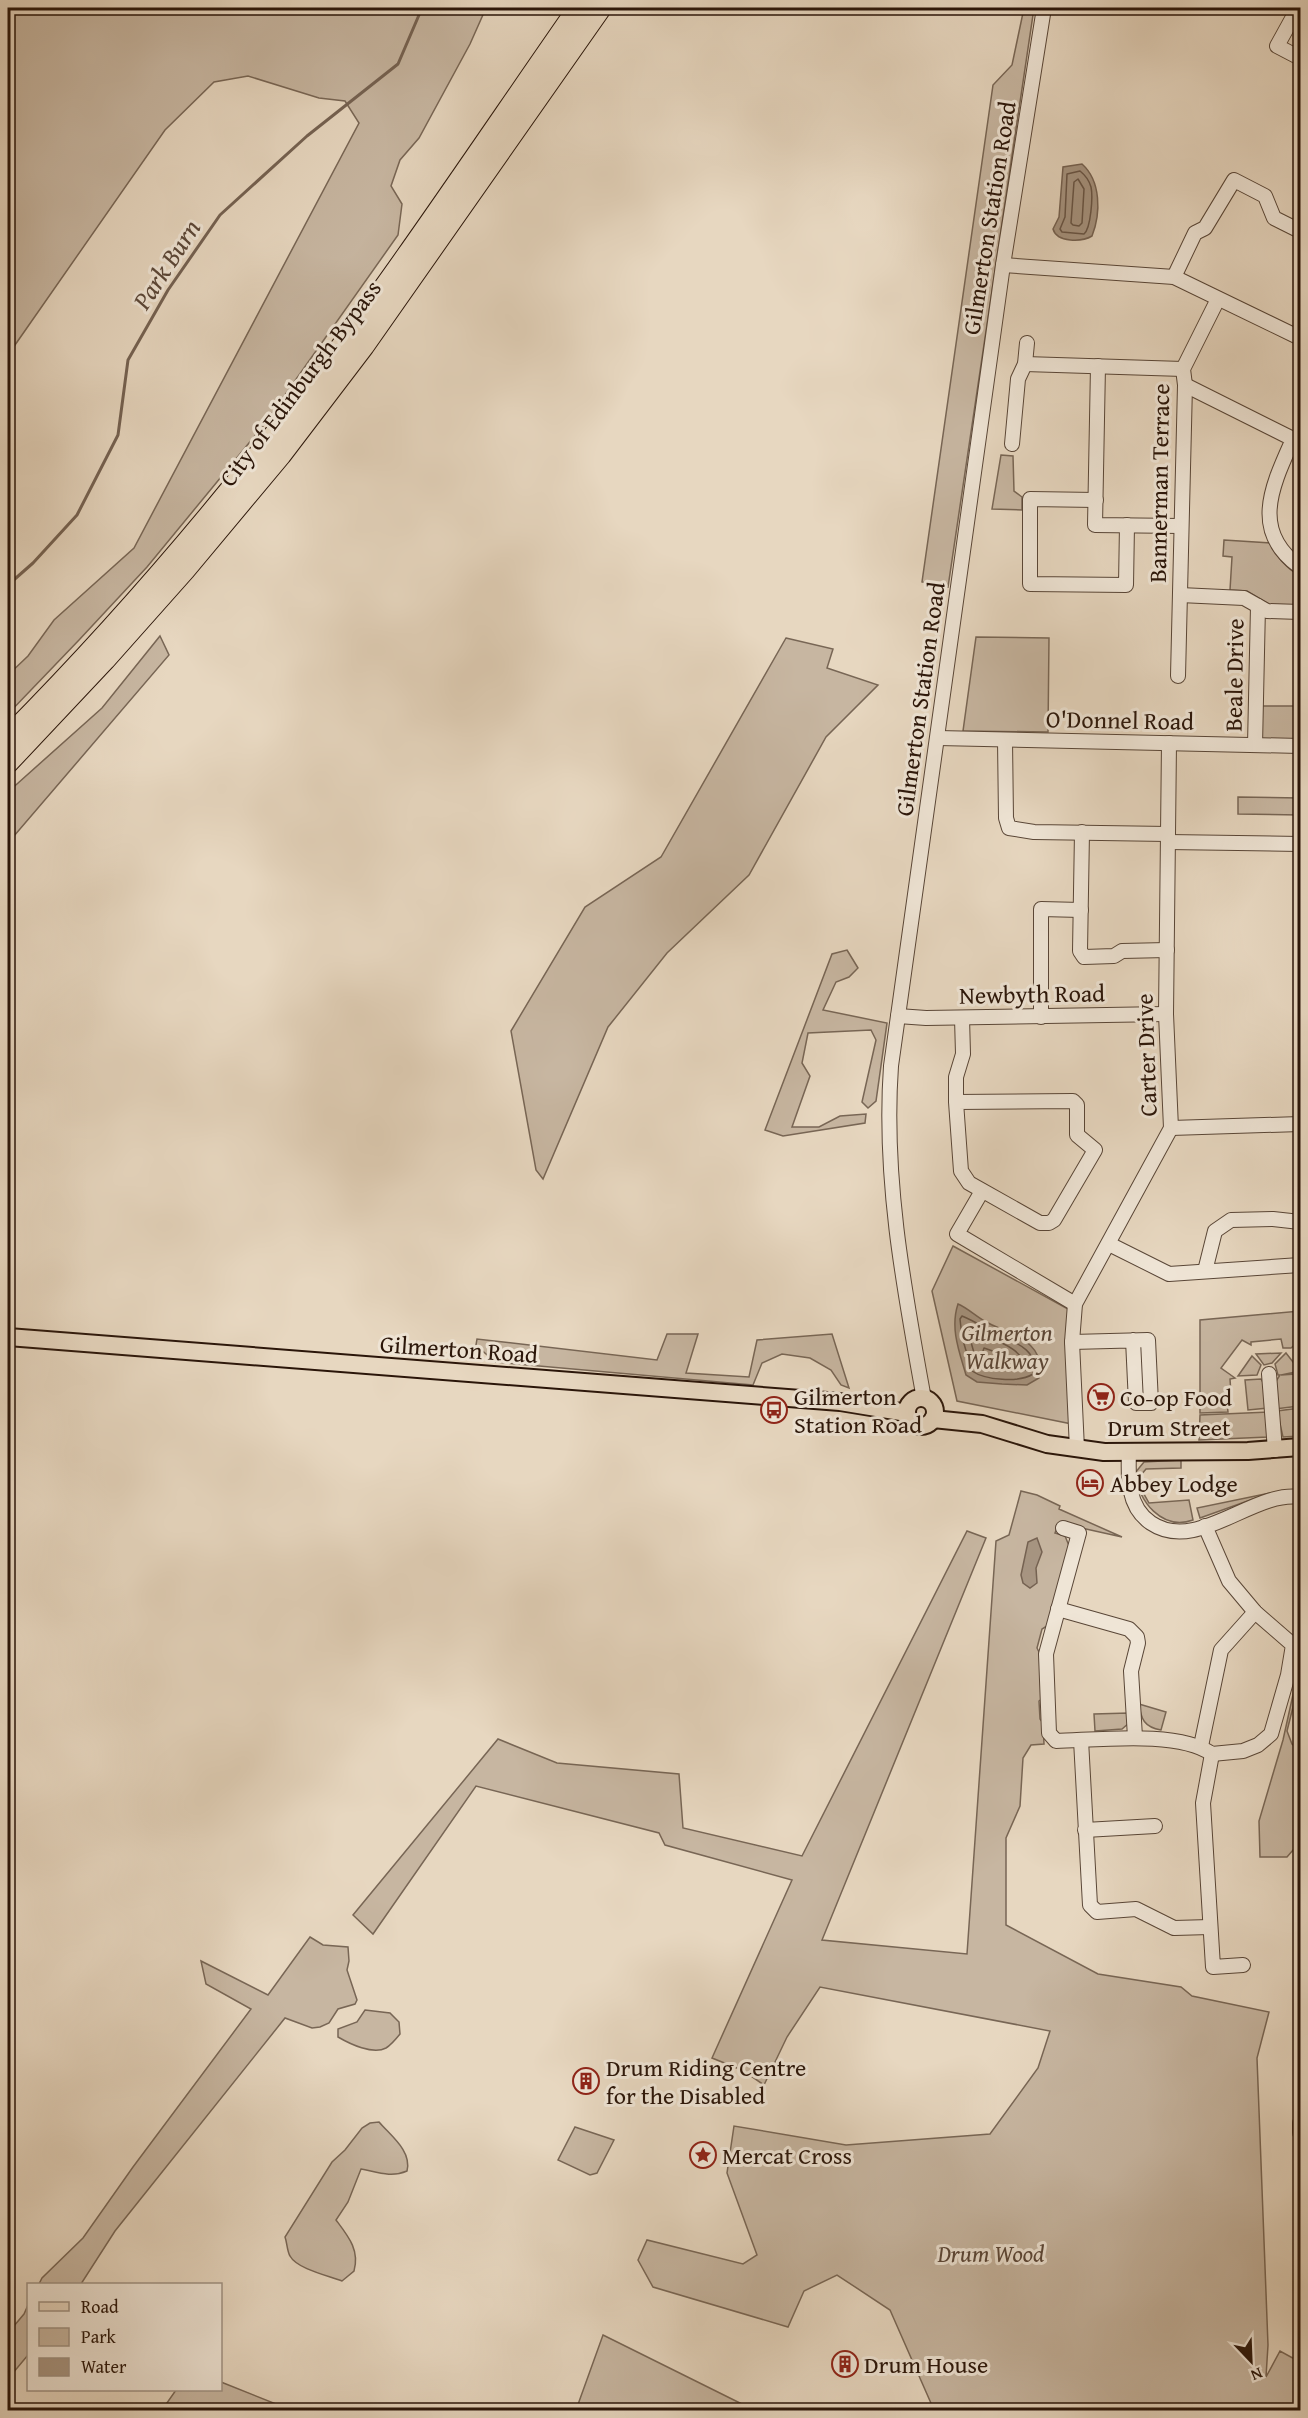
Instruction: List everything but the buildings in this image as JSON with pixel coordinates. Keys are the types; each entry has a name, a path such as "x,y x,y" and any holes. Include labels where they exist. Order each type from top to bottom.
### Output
{"highway":[{"name":"City of Edinburgh Bypass","path":"8,735 42,702 116,621 216,505 304,395 428,223 578,8"},
{"name":"City of Edinburgh Bypass","path":"8,763 66,704 185,570 288,446 364,346 601,8"},
{"path":"8,769 66,704"}],"main road":[{"name":"Gilmerton Road","path":"8,1337 840,1402 907,1413"},
{"path":"924,1399 933,1407 933,1419 926,1425 918,1426 910,1421 907,1413 912,1402 924,1399"},
{"name":"Drum Street","path":"933,1419 982,1424 1047,1444 1077,1449 1129,1452 1275,1450 1300,1447"}],"street":[{"name":"Gilmerton Station Road","path":"924,1399 908,1310 892,1187 888,1113 891,1066 1003,265 1044,8"},
{"path":"1298,8 1277,46 1300,58"},
{"path":"1174,277 1195,232 1205,228 1234,180 1265,195 1274,218 1300,231"},
{"path":"1003,265 1174,277 1300,338"},
{"name":"Bannerman Terrace","path":"1178,676 1185,385 1183,369 1218,299"},
{"path":"1012,444 1018,379 1025,364 1027,343"},
{"path":"1025,364 1183,369"},
{"path":"1098,366 1095,525 1181,526"},
{"path":"1185,385 1293,439 1273,483 1269,500 1270,519 1276,541 1286,555 1300,567"},
{"path":"1096,500 1030,499 1030,584 1126,585 1127,525"},
{"path":"1180,595 1244,598 1267,611 1300,612"},
{"name":"Beale Drive","path":"1255,745 1258,606"},
{"name":"O'Donnel Road","path":"938,738 1300,746"},
{"path":"1005,740 1006,818 1009,828 1034,832 1082,832 1300,844"},
{"name":"Carter Drive","path":"1077,1449 1072,1342 1075,1304 1171,1128 1166,1014 1169,743"},
{"path":"1082,832 1080,951 1084,957 1114,956 1122,951 1167,950"},
{"path":"1041,1017 1041,909 1081,910"},
{"name":"Newbyth Road","path":"898,1016 962,1018 1166,1014"},
{"path":"956,1102 1073,1101 1077,1105 1077,1135 1095,1150 1054,1220 1049,1224 1040,1222 982,1191 969,1183 961,1171 956,1102 956,1077 963,1054 962,1018"},
{"path":"1171,1128 1300,1124"},
{"path":"982,1191 957,1234 1075,1304"},
{"path":"1205,1271 1215,1231 1231,1220 1273,1219 1300,1222"},
{"path":"1108,1244 1170,1274 1300,1265"},
{"path":"1072,1342 1133,1340"},
{"path":"1269,1374 1275,1450"},
{"path":"1129,1452 1130,1488 1141,1514 1159,1528 1172,1532 1205,1526 1277,1498 1300,1497"},
{"path":"1063,1528 1079,1533 1046,1654 1049,1733 1056,1741 1135,1737 1207,1750 1243,1751 1258,1745 1270,1734 1288,1675 1293,1646 1255,1612 1229,1581 1205,1526"},
{"path":"1058,1609 1129,1629 1137,1637 1138,1643 1131,1671 1135,1737"},
{"path":"1243,1965 1213,1967 1203,1803 1207,1750 1221,1650 1255,1612"},
{"path":"1080,1740 1090,1905 1097,1911 1136,1909 1174,1928 1210,1927"},
{"path":"1086,1830 1155,1826"},
{"path":"1300,2123 1300,2133"}],"green space":[{"path":"8,8 486,8 470,44 419,138 400,160 391,186 402,204 398,235 263,426 147,567 8,714 8,675 28,656 54,620 134,548 359,123 345,101 319,98 248,76 214,82 165,130 8,355"},
{"path":"1024,8 1034,8 948,587 922,582 993,85 1012,65"},
{"path":"1001,455 1013,456 1014,491 1022,497 1022,510 992,509"},
{"path":"1224,540 1271,543 1290,570 1300,576 1300,605 1270,605 1247,591 1230,590 1232,557 1223,556"},
{"path":"160,636 169,655 8,843 8,792 102,708"},
{"path":"976,637 1049,638 1048,732 963,731"},
{"path":"786,638 833,649 827,668 878,685 826,737 749,875 667,953 608,1027 543,1179 536,1170 511,1031 585,907 661,857"},
{"path":"1262,706 1300,706 1300,741 1260,740"},
{"path":"1238,797 1300,798 1300,815 1238,814"},
{"path":"847,950 858,968 849,977 836,982 823,1010 887,1023 876,1101 868,1108 862,1102 876,1040 871,1030 808,1033 802,1063 810,1076 792,1127 819,1127 840,1116 866,1114 865,1123 783,1136 765,1130 832,954"},
{"name":"Gilmerton Walkway","path":"953,1246 1068,1309 1072,1424 957,1401 932,1291"},
{"path":"1300,1311 1300,1344 1298,1342 1291,1348 1283,1348 1281,1339 1251,1342 1251,1345 1242,1340 1221,1368 1235,1378 1230,1379 1231,1394 1226,1395 1228,1412 1200,1413 1200,1320"},
{"path":"667,1334 698,1334 686,1373 749,1377 757,1340 832,1334 849,1388 841,1385 831,1370 810,1358 782,1354 762,1363 753,1385 495,1362 476,1345 477,1339 657,1360"},
{"path":"1281,1353 1272,1363 1264,1365 1256,1354"},
{"path":"1286,1353 1300,1371 1281,1375 1296,1374 1299,1406 1275,1409 1273,1386 1280,1375 1278,1375 1275,1364"},
{"path":"1252,1356 1261,1365 1257,1375 1238,1376"},
{"path":"1261,1379 1265,1386 1268,1408 1248,1410 1245,1380"},
{"path":"1300,1408 1300,1436 1283,1437 1277,1411"},
{"path":"1269,1412 1268,1437 1199,1440 1200,1415"},
{"path":"1181,1460 1181,1468 1146,1469 1141,1475 1144,1494 1149,1503 1189,1500 1193,1520 1182,1522 1162,1517 1146,1503 1137,1484 1135,1473 1144,1462"},
{"name":"Drum Wood","path":"1021,1491 1037,1495 1060,1506 1059,1509 1122,1537 1059,1523 1055,1533 1065,1536 1070,1548 1047,1626 1042,1629 1037,1648 1041,1656 1043,1698 1039,1701 1044,1744 1031,1745 1023,1758 1020,1806 1006,1838 1006,1925 1098,1974 1181,1987 1192,1996 1269,2012 1257,2058 1268,2345 1266,2377 1280,2351 1300,2362 1300,2410 934,2410 890,2310 837,2275 804,2291 788,2327 653,2287 638,2260 647,2240 743,2264 757,2255 727,2173 734,2126 846,2145 990,2134 1038,2068 1050,2031 820,1987 787,2037 764,2085 742,2070 712,2058 792,1880 665,1845 659,1833 476,1786 373,1934 353,1915 498,1739 557,1763 679,1774 683,1828 802,1856 967,1531 986,1538 822,1940 967,1954 996,1541 1009,1535"},
{"path":"1270,1493 1200,1518 1197,1508"},
{"path":"1300,1663 1300,1695 1294,1703 1287,1731 1292,1744 1300,1751 1300,1842 1287,1857 1260,1857 1259,1821 1283,1740"},
{"path":"1139,1704 1166,1712 1161,1730 1151,1727 1144,1721"},
{"path":"1129,1713 1129,1723 1122,1729 1095,1731 1094,1714"},
{"path":"310,1937 323,1945 348,1947 347,1970 357,2000 355,2004 338,2009 329,2023 320,2027 312,2028 285,2018 115,2231 82,2283 40,2283 83,2238 251,2009 206,1984 201,1961 268,1995"},
{"path":"365,2010 390,2013 399,2022 400,2034 386,2048 368,2049 338,2037 338,2029 357,2022"},
{"path":"379,2122 404,2150 408,2164 407,2171 390,2174 361,2169 348,2202 336,2220 349,2238 354,2250 354,2271 342,2281 299,2265 288,2252 285,2237 332,2162 345,2150 362,2128 370,2123"},
{"path":"575,2127 614,2140 597,2173 590,2175 558,2160"},
{"path":"27,2307 27,2356 8,2379 8,2333"},
{"path":"603,2335 754,2410 576,2410"},
{"path":"222,2382 291,2410 162,2410 175,2391 222,2391"}],"water":[{"path":"1082,164 1093,179 1096,188 1098,208 1095,227 1092,236 1088,238 1064,239 1055,234 1053,229 1059,217 1063,167"},
{"path":"958,1304 1032,1347 1038,1355 1039,1378 1027,1385 1002,1384 977,1382 966,1375 955,1331"},
{"path":"1037,1538 1042,1552 1036,1568 1037,1583 1030,1588 1023,1583 1021,1575 1028,1542"}],"waterway":[{"name":"Park Burn","path":"8,585 33,563 77,515 118,435 128,360 168,290 220,215 307,136 398,64 422,8"}],"place":[{"name":"Co-op Food","path":"1101,1397"},
{"name":"Gilmerton Station Road","path":"774,1410"},
{"name":"Abbey Lodge","path":"1090,1483"},
{"name":"Drum Riding Centre for the Disabled","path":"586,2081"},
{"name":"Mercat Cross","path":"703,2155"},
{"name":"Drum House","path":"845,2364"}]}
